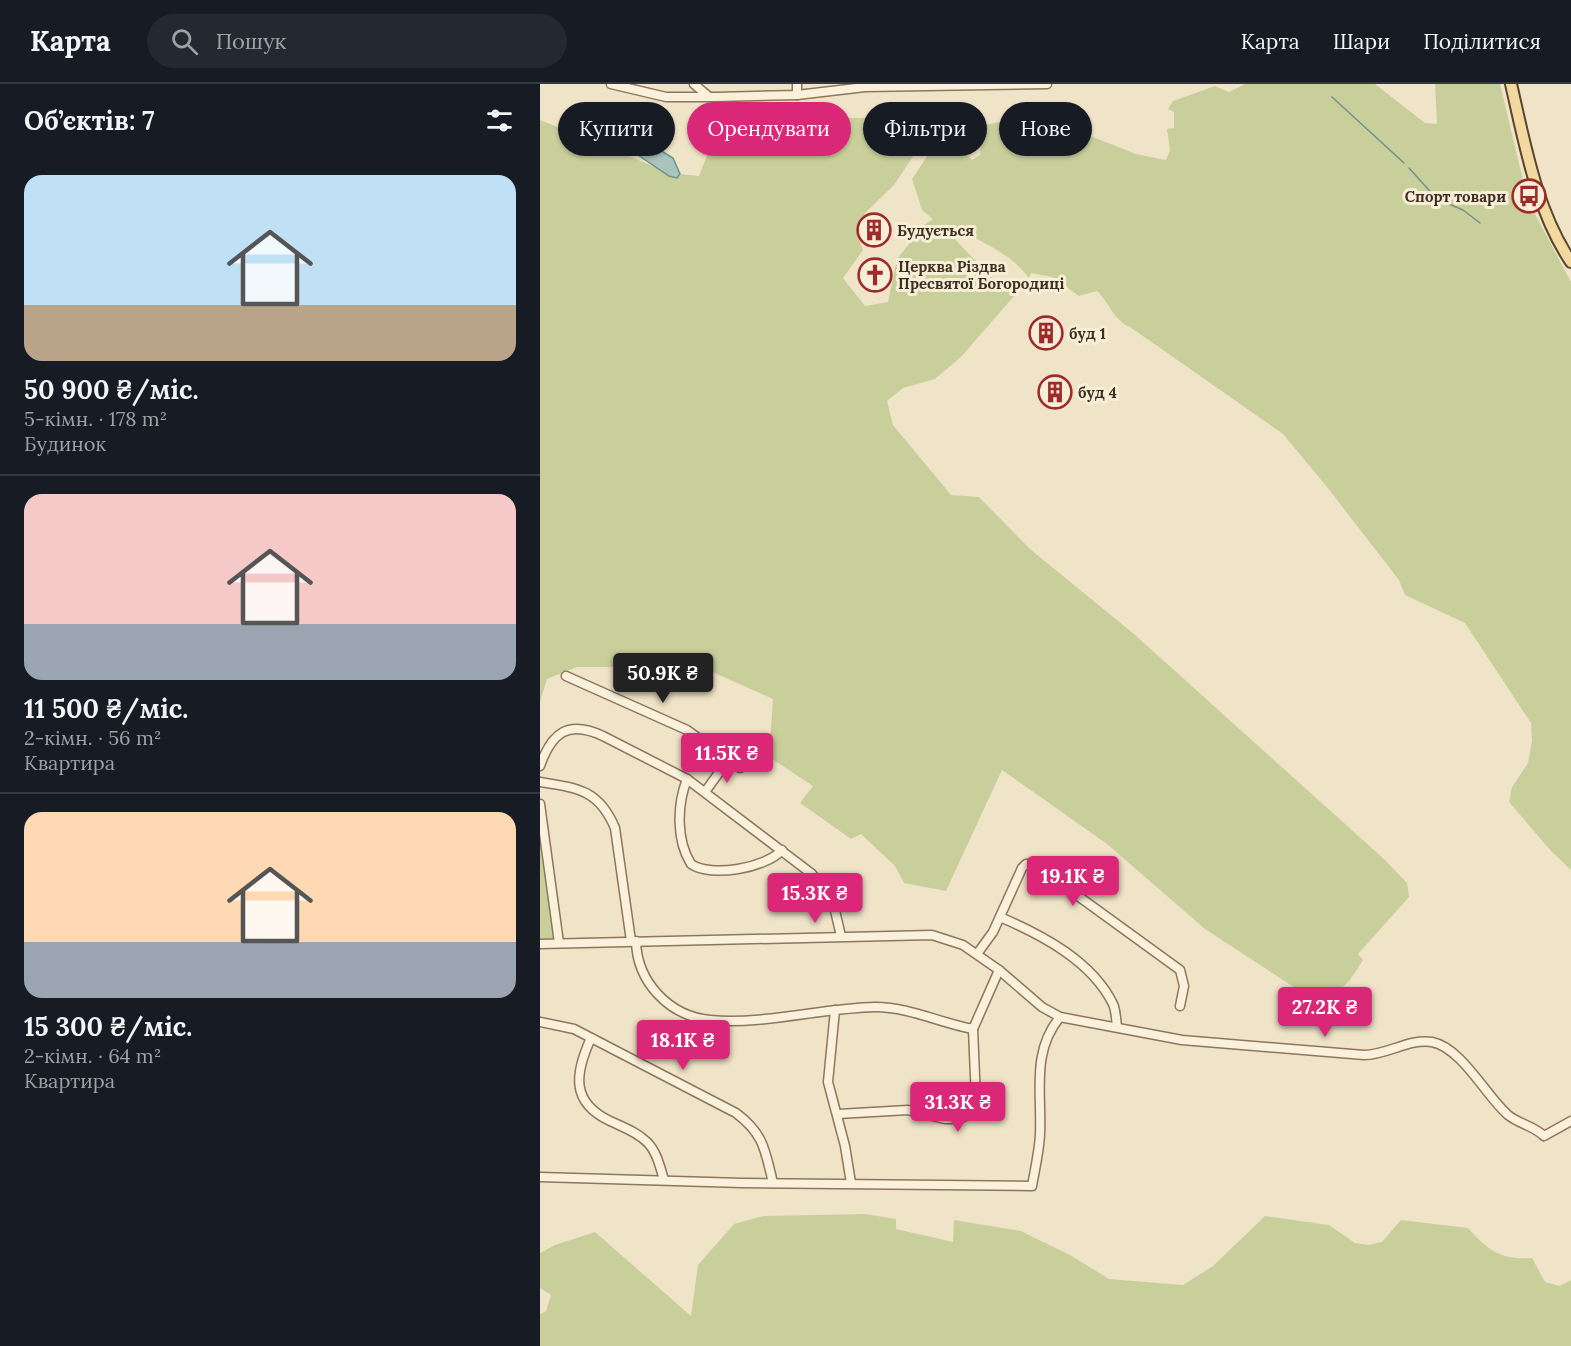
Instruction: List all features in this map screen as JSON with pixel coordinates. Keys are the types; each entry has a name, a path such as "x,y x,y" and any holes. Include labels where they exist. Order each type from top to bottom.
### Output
{"main road":[{"path":"1510,84 1539,194 1553,231 1571,262"}],"street":[{"path":"611,84 666,97 797,95 865,87 1047,84"},
{"path":"694,84 708,96"},
{"path":"797,84 797,95"},
{"path":"566,676 687,730 740,768"},
{"path":"540,766 550,743 564,731 575,728 589,729 687,779 782,850 822,885 832,898 841,936"},
{"path":"705,792 728,760"},
{"path":"687,779 680,797 678,812 691,864 703,870 752,866 775,858 782,850"},
{"path":"540,782 581,789 601,804 610,817 615,828 639,966 649,986 668,1003 692,1016 709,1020 735,1021 877,1007 901,1010 973,1029"},
{"path":"540,804 559,943"},
{"path":"977,954 1000,917 1022,868 1026,864 1034,864 1180,970 1184,986 1180,1006"},
{"path":"1000,917 1043,936 1094,976 1114,1005 1117,1027"},
{"path":"540,944 932,935 951,940 977,954 1042,1007 1060,1017 1182,1040 1364,1055 1386,1053 1423,1042 1434,1042 1461,1062 1506,1114 1517,1121 1544,1136 1571,1121"},
{"path":"838,1114 908,1110 945,1119 959,1119 969,1114 976,1100 973,1029 999,970"},
{"path":"835,1010 828,1082 838,1114 851,1183"},
{"path":"540,1177 563,1180 1032,1186 1040,1136 1039,1065 1044,1045 1060,1017"},
{"path":"540,1022 560,1024 591,1038 736,1113 749,1123 764,1145 773,1183"},
{"path":"591,1038 578,1072 584,1098 596,1113 648,1142 657,1158 664,1180"}],"green space":[{"path":"1245,84 1375,84 1425,123 1437,124 1435,84 1500,84 1528,201 1571,282 1571,870 1552,852 1509,802 1512,787 1528,763 1532,741 1531,723 1465,623 1405,595 1399,580 1283,434 1124,324 1097,291 1079,296 1052,277 1031,273 1029,278 1012,260 979,240 945,224 960,245 998,284 1016,282 1022,287 961,357 935,379 903,388 887,401 893,425 951,495 979,497 1030,549 1134,634 1384,859 1407,883 1409,897 1358,954 1363,960 1350,980 1329,1000 1303,993 1205,929 1107,844 1002,770 946,891 904,883 895,866 861,834 851,839 800,803 813,786 769,757 773,699 681,658 652,667 577,667 547,679 540,702 540,120 558,127 558,156 628,156 670,173 699,176 707,156 851,156 851,118 863,118 863,156 913,156 894,185 865,213 857,235 863,250 843,278 865,306 888,302 897,259 924,225 933,219 922,210 912,179 927,156 968,156 972,160 978,156 987,156 987,125 999,122 999,156 1092,156 1092,137 1136,154 1166,160 1170,150 1167,129 1174,128 1174,112 1168,109 1173,101 1215,86 1229,92"},
{"path":"540,804 559,943 540,944"},
{"path":"865,1214 896,1219 896,1229 953,1242 954,1220 1021,1231 1070,1255 1109,1279 1183,1285 1213,1266 1265,1216 1329,1225 1355,1243 1368,1245 1382,1242 1401,1220 1468,1228 1482,1243 1496,1252 1512,1257 1532,1258 1545,1282 1560,1286 1571,1280 1571,1346 540,1346 540,1314 546,1311 551,1295 540,1288 540,1253 555,1245 595,1232 691,1316 698,1265 734,1224 763,1216"}],"water":[{"path":"639,156 670,156 673,158 680,174 677,178 669,176"}],"waterway":[{"path":"1332,97 1404,163"},
{"path":"1409,168 1437,199 1463,210 1480,223"}],"place":[{"name":"Спорт товари","path":"1529,196"},
{"name":"Будується","path":"874,230"},
{"name":"Церква Різдва Пресвятої Богородиці","path":"875,275"},
{"name":"буд 1","path":"1046,333"},
{"name":"буд 4","path":"1055,392"}]}
